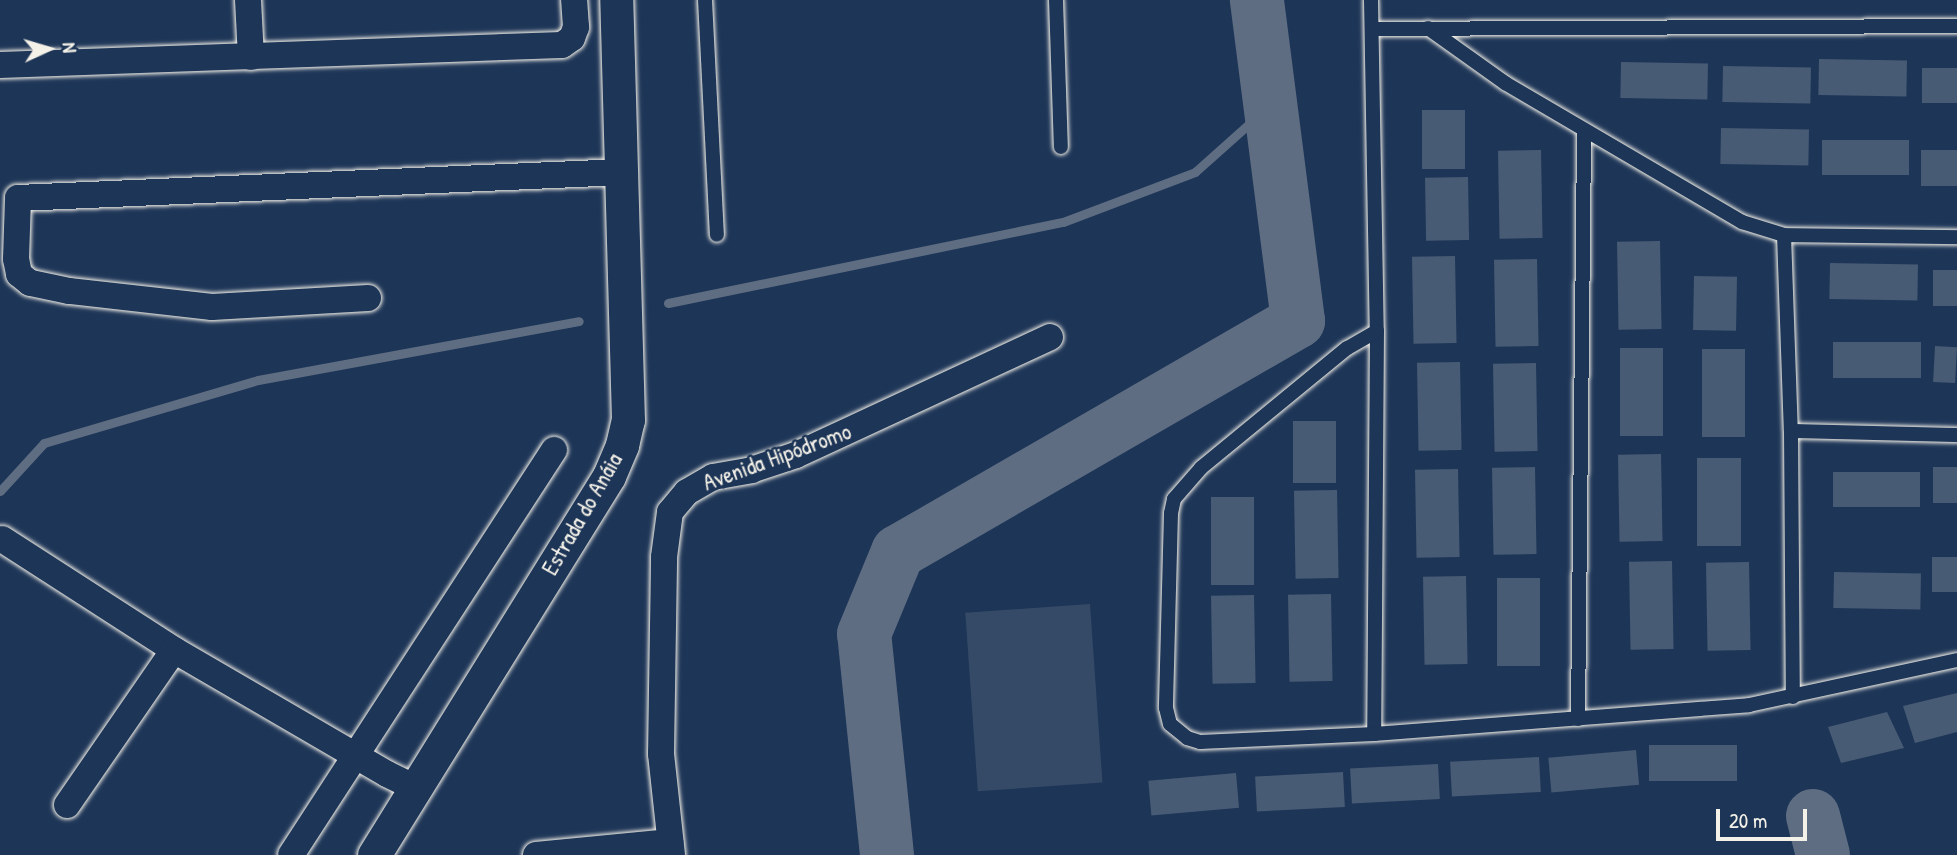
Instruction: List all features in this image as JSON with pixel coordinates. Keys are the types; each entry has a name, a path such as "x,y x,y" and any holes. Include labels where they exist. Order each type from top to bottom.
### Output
{"street":[{"path":"248,0 251,57"},
{"path":"0,65 562,45 572,38 576,27 575,0"},
{"name":"Estrada do Anáia","path":"374,855 609,476 622,445 628,420 616,0"},
{"path":"368,298 212,307 30,283 19,274 16,260 18,198 622,172"},
{"name":"Avenida Hipódromo","path":"671,849 661,754 664,557 670,513 687,492 713,477 751,470 796,455 1050,337"},
{"path":"291,855 554,450"},
{"path":"2,539 174,650 355,756 416,788"},
{"path":"67,805 174,650"},
{"path":"536,855 671,849"}],"lane":[{"path":"705,0 717,235"},
{"path":"1056,0 1061,147"},
{"path":"1371,0 1377,331 1374,734"},
{"path":"1372,29 1957,26"},
{"path":"1428,28 1505,83 1584,132 1742,222 1784,235 1957,237"},
{"path":"1578,719 1584,132"},
{"path":"1784,235 1791,431 1793,697"},
{"path":"1377,331 1347,348 1201,468 1174,499 1171,513 1166,708 1170,724 1179,733 1200,742 1374,734 1749,705 1957,660"},
{"path":"1791,431 1957,435"}],"shaded area":[{"path":"1090,604 1102,783 978,791 965,613"}],"building":[{"path":"1819,59 1907,61 1906,97 1818,95"},
{"path":"1621,62 1708,64 1707,100 1620,98"},
{"path":"1723,66 1811,68 1810,104 1722,102"},
{"path":"1922,68 1957,68 1957,103 1922,103"},
{"path":"1422,110 1465,110 1465,169 1422,169"},
{"path":"1721,128 1809,130 1808,166 1720,164"},
{"path":"1822,140 1909,140 1909,175 1822,175"},
{"path":"1541,150 1543,238 1500,239 1498,151"},
{"path":"1921,150 1957,150 1957,186 1921,186"},
{"path":"1468,177 1469,240 1426,241 1425,178"},
{"path":"1660,241 1662,329 1619,330 1617,242"},
{"path":"1455,256 1457,343 1414,344 1412,257"},
{"path":"1537,259 1539,346 1496,347 1494,260"},
{"path":"1830,263 1918,265 1917,301 1829,299"},
{"path":"1933,270 1957,270 1957,306 1933,306"},
{"path":"1694,276 1737,277 1736,331 1693,330"},
{"path":"1833,342 1921,342 1921,378 1833,378"},
{"path":"1935,346 1957,347 1955,383 1933,382"},
{"path":"1620,348 1663,348 1663,436 1620,436"},
{"path":"1702,349 1745,349 1745,437 1702,437"},
{"path":"1460,362 1462,450 1419,451 1417,363"},
{"path":"1536,363 1538,451 1495,452 1493,364"},
{"path":"1293,421 1336,421 1336,483 1293,483"},
{"path":"1661,454 1663,541 1620,542 1618,455"},
{"path":"1697,458 1741,458 1741,546 1697,546"},
{"path":"1535,467 1537,554 1494,555 1492,468"},
{"path":"1933,467 1957,467 1957,503 1933,503"},
{"path":"1458,469 1460,557 1417,558 1415,470"},
{"path":"1833,472 1920,472 1920,507 1833,507"},
{"path":"1337,490 1339,578 1296,579 1294,491"},
{"path":"1211,497 1254,497 1254,585 1211,585"},
{"path":"1932,557 1957,557 1957,592 1932,592"},
{"path":"1672,561 1674,649 1631,650 1629,562"},
{"path":"1749,562 1751,650 1708,651 1706,563"},
{"path":"1834,572 1921,574 1920,610 1833,608"},
{"path":"1466,576 1468,664 1425,665 1423,577"},
{"path":"1497,578 1540,578 1540,666 1497,666"},
{"path":"1331,594 1333,681 1290,682 1288,595"},
{"path":"1254,595 1256,683 1213,684 1211,596"},
{"path":"1957,693 1957,732 1915,743 1903,706"},
{"path":"1887,712 1904,748 1841,763 1828,727"},
{"path":"1649,745 1737,745 1737,781 1649,781"},
{"path":"1636,750 1639,785 1551,793 1548,758"},
{"path":"1539,757 1541,792 1452,797 1450,762"},
{"path":"1438,764 1440,799 1352,804 1350,769"},
{"path":"1343,772 1345,807 1257,812 1255,777"},
{"path":"1236,773 1239,808 1151,816 1148,781"}],"waterway":[{"path":"887,855 864,634 898,552 1298,321 1257,0"},
{"path":"668,303 1063,222 1195,172 1269,106"},
{"path":"0,491 44,443 258,380 579,321"},
{"path":"1813,816 1823,855"}]}
